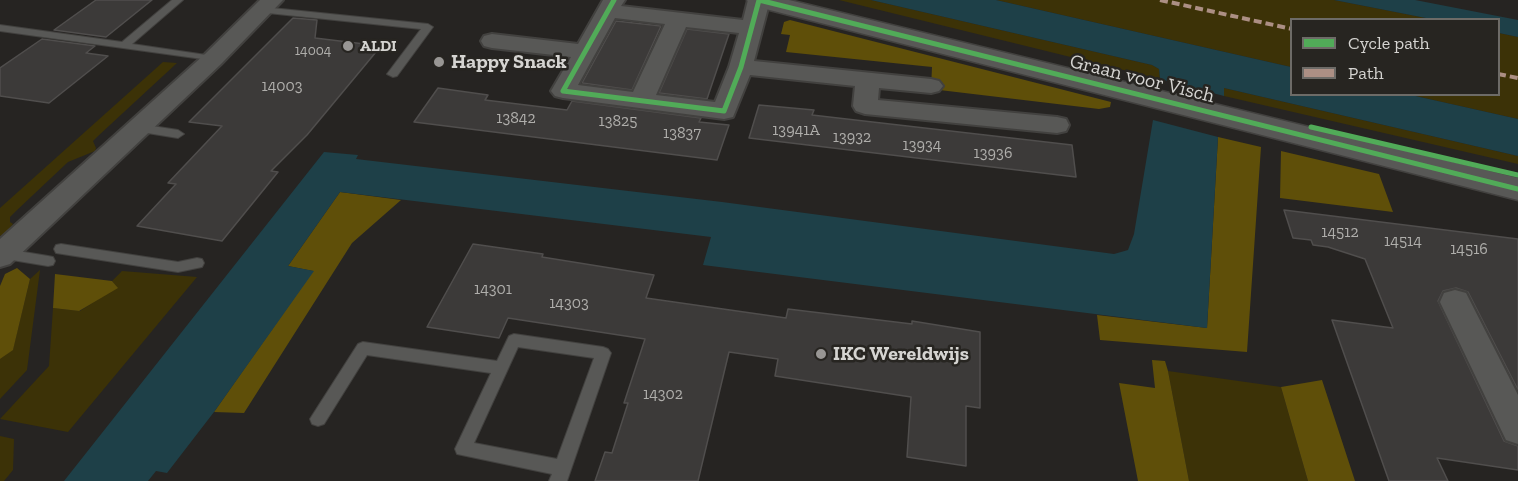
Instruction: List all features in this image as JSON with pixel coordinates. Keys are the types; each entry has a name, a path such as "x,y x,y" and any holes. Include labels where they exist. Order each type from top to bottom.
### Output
{"street":[{"name":"Graan voor Visch","path":"753,28 611,6 563,91 724,111 741,67 753,28 759,0 1518,189"},
{"path":"1,254 140,128 267,5"},
{"path":"641,101 679,18"},
{"path":"492,41 584,52"},
{"path":"741,67 931,86"},
{"path":"868,79 865,106 1057,125"},
{"path":"1455,302 1518,429"}],"lane":[{"path":"125,45 178,0"},
{"path":"267,5 428,27 393,74"},
{"path":"0,28 213,59"},
{"path":"140,128 178,134"},
{"path":"61,249 178,267 198,263"},
{"path":"1,254 48,261"},
{"path":"514,340 603,353 560,475 463,449 514,340"},
{"path":"318,419 363,348 501,368"}],"shaded area":[{"path":"839,0 871,0 1152,65 1159,69 1160,79"},
{"path":"996,0 1334,0 1426,18 1290,18 1290,67"},
{"path":"790,20 1111,102 1110,107 1099,109 931,89 932,67 786,52 790,35 781,34 784,22"},
{"path":"1500,33 1518,37 1518,119 1415,96 1500,96"},
{"path":"163,62 177,63 93,141 95,151 68,162 15,212 10,217 10,222 13,224 6,233 0,236 0,208"},
{"path":"1224,88 1518,156 1518,164 1224,96"},
{"path":"1218,137 1261,147 1247,352 1100,340 1097,315 1207,328"},
{"path":"1281,151 1379,174 1393,212 1280,198"},
{"path":"340,192 401,200 352,243 244,413 214,412 313,271 288,266"},
{"path":"17,268 30,279 13,350 0,359 0,286 5,274"},
{"path":"40,270 27,370 0,399 0,359 13,349 30,279"},
{"path":"122,271 197,277 68,432 0,419 49,366 53,308 80,311 117,287 112,281"},
{"path":"55,274 112,281 118,288 79,311 53,308"},
{"path":"1152,360 1165,361 1189,481 1138,481 1119,383 1155,388"},
{"path":"1168,371 1281,387 1308,481 1189,481"},
{"path":"1322,380 1355,481 1308,481 1281,387"},
{"path":"0,436 14,439 13,470 4,481 0,481"}],"water":[{"path":"871,0 996,0 1290,67 1290,96 1415,96 1518,119 1518,156 1224,88 1224,96 1160,79 1159,69 1152,65"},
{"path":"1334,0 1415,0 1518,20 1518,37 1500,33 1500,18 1426,18"},
{"path":"1153,120 1218,137 1207,328 703,265 711,237 340,192 288,266 314,271 214,412 167,473 156,471 148,481 64,481 324,152 358,155 356,159 722,202 1114,254 1128,250 1134,234"}],"building":[{"path":"96,0 152,0 106,37 54,30"},
{"path":"293,18 317,20 315,38 381,46 307,135 271,171 278,172 222,241 137,226 176,184 168,183 222,126 189,122"},
{"path":"616,21 661,26 632,90 582,83"},
{"path":"687,29 729,34 707,99 659,93"},
{"path":"42,39 95,46 86,53 108,56 49,103 0,96 0,68"},
{"path":"438,88 488,95 485,100 567,110 572,101 701,118 699,122 729,125 717,160 414,122"},
{"path":"759,105 814,110 812,115 1072,145 1076,177 749,138"},
{"path":"1284,210 1518,239 1518,390 1468,292 1456,288 1443,291 1438,301 1504,441 1518,446 1518,470 1437,458 1448,481 1389,481 1332,320 1393,328 1365,259 1328,247 1313,245 1311,240 1293,238"},
{"path":"473,244 543,254 542,257 654,275 646,298 786,318 788,309 912,324 912,321 980,332 980,408 966,406 966,466 907,457 911,397 775,376 778,359 729,352 698,481 595,481 605,452 612,453 628,403 624,403 645,339 508,318 499,338 427,327"}],"marked path":[{"path":"1160,0 1290,29"},
{"path":"1500,74 1518,78"}],"cycle path":[{"path":"614,0 563,91 724,111 741,67 759,0 1518,189"},
{"path":"1311,127 1518,175"}],"place":[{"name":"ALDI","path":"348,46"},
{"name":"Happy Snack","path":"439,62"},
{"name":"IKC Wereldwijs","path":"821,354"}]}
